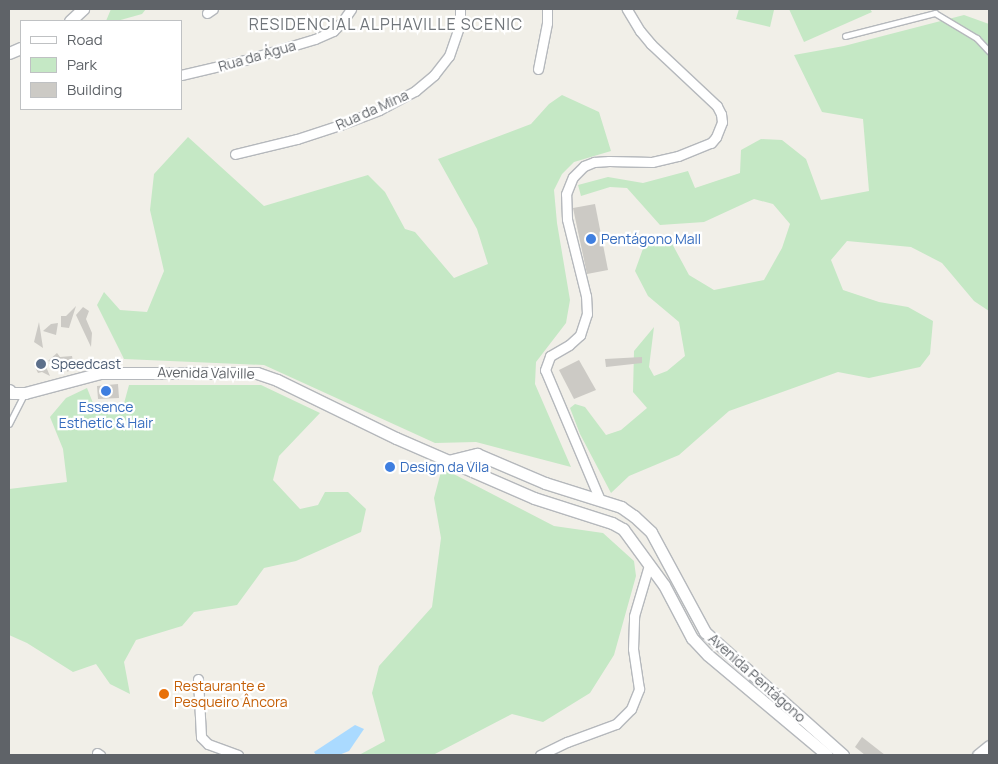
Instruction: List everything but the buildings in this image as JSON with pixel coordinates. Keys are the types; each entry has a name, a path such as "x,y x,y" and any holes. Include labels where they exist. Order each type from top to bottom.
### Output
{"main road":[{"path":"71,20 83,9"},
{"name":"Avenida Valville","path":"9,390 12,393 25,393 100,373 257,374 277,380 337,411 448,462 534,498 612,522 622,529"},
{"path":"448,462 477,454 545,483 621,507 634,516 633,526 628,530 622,529"},
{"path":"497,482 497,474 503,469 515,470"},
{"path":"612,522 614,512 621,507"},
{"name":"Avenida Pentágono","path":"634,516 651,532 705,632 843,755"},
{"name":"Avenida Pentágono","path":"622,529 664,585 692,638 708,655 827,755"}],"street":[{"name":"Rua da Água","path":"182,76 245,60 315,39 333,30 342,22 351,9"},
{"name":"Rua da Mina","path":"235,154 297,139 340,125 379,110 415,91 434,75 449,56 460,24 460,9"},
{"path":"538,69 545,37 547,9"},
{"path":"600,500 545,370 550,356 569,345 580,334 587,314 586,296 567,219 566,194 573,177 584,166 594,162 610,161 652,162 678,156 710,142 716,137 722,122 717,106 651,44 640,31 628,9"},
{"path":"540,755 567,742 616,724 631,709 639,688 633,649 633,623 649,565"},
{"path":"645,585 652,582 664,585"},
{"path":"198,679 201,737 208,744 238,755"}],"lane":[{"path":"845,36 935,13 977,38 989,52"},
{"path":"9,424 25,393"}],"green space":[{"path":"111,9 146,9 142,14 121,20 106,20"},
{"path":"739,9 774,10 770,27 736,19"},
{"path":"789,9 870,9 872,12 804,42"},
{"path":"964,15 989,24 989,311 974,301 942,263 911,247 847,241 831,260 843,290 879,302 908,307 933,321 930,354 920,367 869,378 838,372 729,411 679,455 629,476 611,493 580,434 570,408 575,404 585,407 606,435 621,430 647,408 633,392 634,351 654,327 649,367 654,376 667,371 685,356 679,322 648,296 635,271 645,243 669,238 689,275 714,290 764,280 782,248 790,224 773,204 754,199 704,222 660,225 627,188 610,187 581,196 578,185 608,177 643,183 688,171 695,188 740,173 741,150 761,139 782,140 806,159 821,200 869,191 863,119 822,112 794,55 844,46"},
{"path":"562,95 599,112 611,151 574,162 562,174 554,190 557,223 570,300 566,323 536,362 535,384 571,467 476,442 435,443 264,365 124,359 97,305 104,292 120,310 147,312 164,271 150,210 154,174 188,137 264,206 368,175 385,192 405,229 415,232 454,278 488,264 477,229 438,159 531,124 549,104"},
{"path":"129,385 261,385 320,413 279,456 273,480 300,509 318,505 325,492 348,492 366,509 361,532 296,561 264,568 237,605 194,612 182,626 136,640 124,662 130,694 110,684 96,664 73,672 27,643 9,635 9,489 67,482 63,449 50,417 66,398 87,388 95,408 123,407"},
{"path":"442,468 554,526 603,533 634,561 636,576 614,655 590,693 543,722 512,714 433,755 359,755 385,741 372,693 379,666 432,607 441,538 434,498"}],"water":[{"path":"355,725 364,729 349,751 339,755 316,755 314,752"}],"place":[{"name":"Pentágono Mall","path":"591,239"},
{"name":"Speedcast","path":"41,364"},
{"name":"Essence Esthetic & Hair","path":"106,391"},
{"name":"Design da Vila","path":"390,467"},
{"name":"Restaurante e Pesqueiro Âncora","path":"164,694"}],"district":[{"name":"RESIDENCIAL ALPHAVILLE SCENIC","path":"386,24"}]}
